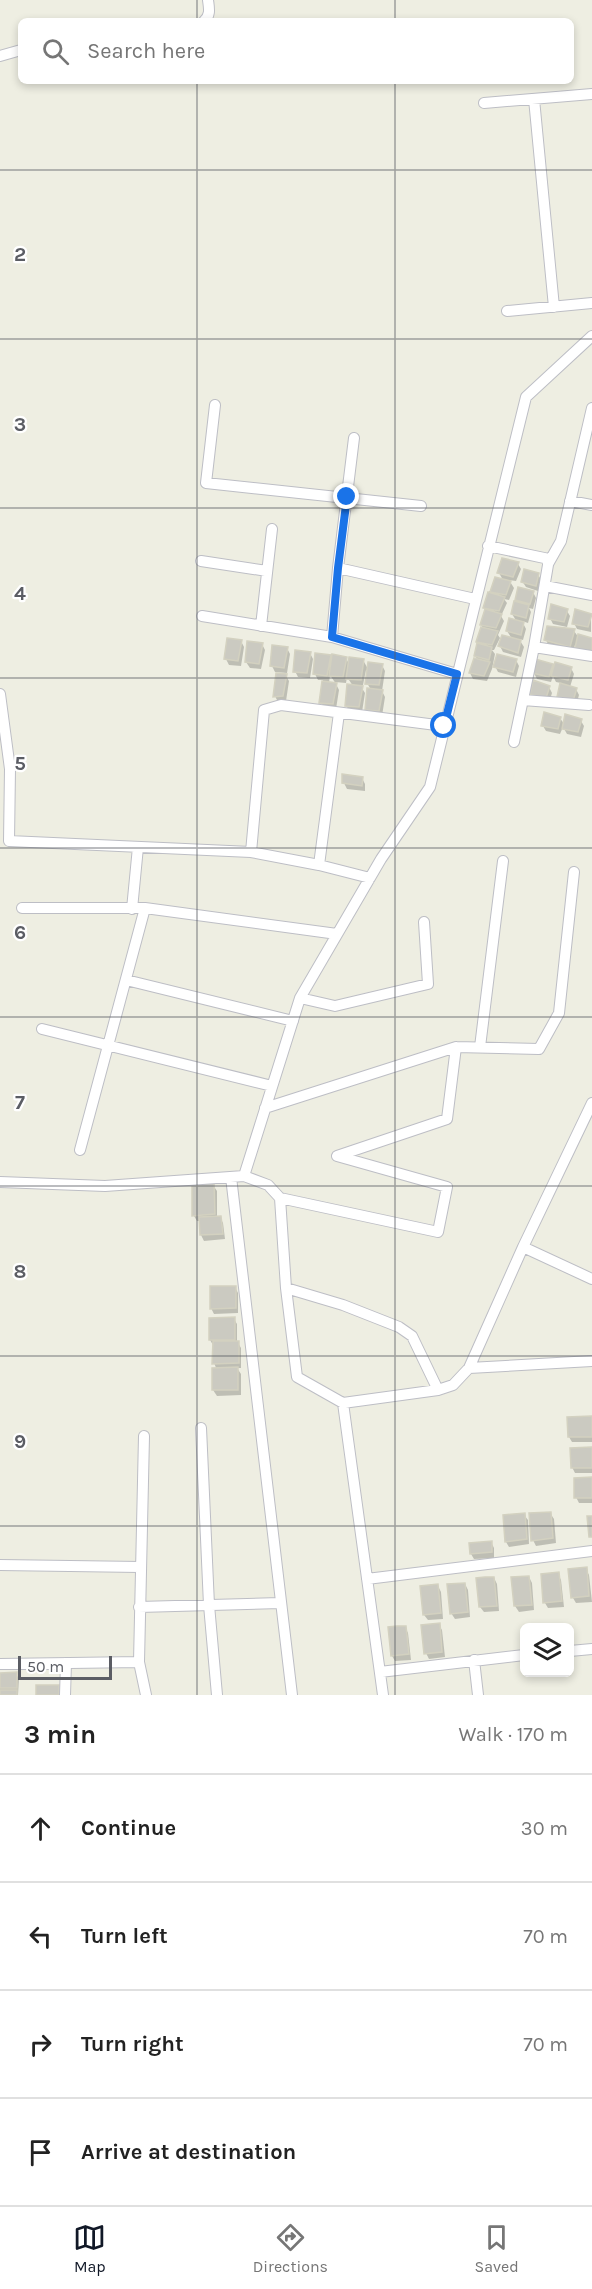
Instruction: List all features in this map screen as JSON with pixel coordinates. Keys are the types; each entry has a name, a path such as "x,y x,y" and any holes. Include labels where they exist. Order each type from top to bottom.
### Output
{"street":[{"path":"208,0 208,18"},
{"path":"0,56 18,51"},
{"path":"484,103 592,94"},
{"path":"534,99 554,307"},
{"path":"507,311 592,303"},
{"path":"244,1176 300,998 370,878 430,788 526,397 592,336"},
{"path":"215,405 206,483 421,506"},
{"path":"514,741 549,564 561,541 592,408"},
{"path":"332,637 354,438"},
{"path":"570,501 592,505"},
{"path":"261,626 272,529"},
{"path":"488,546 549,559 549,564"},
{"path":"201,561 267,572"},
{"path":"338,568 475,599"},
{"path":"545,586 592,595"},
{"path":"202,616 332,637 457,674"},
{"path":"534,647 592,656"},
{"path":"0,694 10,770 9,841 251,852 320,865 370,878"},
{"path":"523,700 589,705"},
{"path":"251,852 264,710 281,705 444,726"},
{"path":"320,865 339,712"},
{"path":"132,909 138,847"},
{"path":"480,1047 503,861"},
{"path":"265,1108 456,1047 539,1049 559,1013 574,872"},
{"path":"22,908 145,908 337,934"},
{"path":"80,1150 145,908"},
{"path":"300,998 334,1006 428,984 424,922"},
{"path":"126,980 293,1020"},
{"path":"42,1029 272,1086"},
{"path":"0,1182 105,1186 244,1176 268,1185 280,1198 438,1232 447,1187 337,1156 447,1119 456,1047"},
{"path":"280,1198 286,1288 297,1377 343,1403 438,1390 453,1385 469,1368 523,1247 592,1103"},
{"path":"231,1177 292,1695"},
{"path":"523,1247 592,1279"},
{"path":"286,1288 343,1305 399,1327 412,1336 438,1390"},
{"path":"469,1368 592,1361"},
{"path":"343,1403 384,1695"},
{"path":"201,1428 209,1605 217,1695"},
{"path":"144,1436 139,1662 146,1695"},
{"path":"367,1578 592,1551"},
{"path":"0,1565 140,1567"},
{"path":"139,1607 280,1603"},
{"path":"574,1651 592,1649"},
{"path":"380,1672 520,1655"},
{"path":"474,1660 477,1695"},
{"path":"0,1664 139,1662"},
{"path":"65,1695 66,1663"}],"building":[{"path":"502,558 519,562 513,577 497,573"},
{"path":"524,569 539,573 536,586 521,582"},
{"path":"495,577 511,581 506,595 490,592"},
{"path":"518,587 534,591 530,604 515,600"},
{"path":"488,592 505,597 499,611 483,608"},
{"path":"514,601 529,605 526,618 511,614"},
{"path":"551,604 568,609 564,622 548,619"},
{"path":"485,609 502,614 496,628 480,625"},
{"path":"575,609 592,614 588,627 572,624"},
{"path":"509,618 524,622 521,635 506,631"},
{"path":"547,626 575,629 570,647 544,640"},
{"path":"481,627 498,631 492,645 476,642"},
{"path":"578,634 592,638 592,652 575,648"},
{"path":"502,635 521,640 518,653 498,646"},
{"path":"227,638 242,640 238,661 224,659"},
{"path":"247,641 263,643 259,664 245,662"},
{"path":"477,643 492,647 489,660 474,656"},
{"path":"272,645 288,647 284,668 270,666"},
{"path":"295,650 311,652 307,673 293,672"},
{"path":"315,653 331,655 327,676 313,674"},
{"path":"332,654 347,657 343,677 329,676"},
{"path":"497,654 517,659 513,672 493,667"},
{"path":"349,657 364,659 361,680 346,679"},
{"path":"474,658 490,662 484,676 469,673"},
{"path":"535,659 553,664 549,677 532,673"},
{"path":"368,662 383,664 379,685 365,684"},
{"path":"555,662 572,667 568,680 551,676"},
{"path":"276,673 287,674 283,696 273,697"},
{"path":"533,680 550,686 546,698 530,695"},
{"path":"322,681 337,683 333,704 319,703"},
{"path":"560,683 577,688 573,701 557,697"},
{"path":"347,684 363,686 359,707 345,706"},
{"path":"367,688 383,690 379,711 365,710"},
{"path":"544,712 561,717 558,729 541,726"},
{"path":"565,714 582,719 578,732 562,729"},
{"path":"342,774 363,777 362,786 342,783"},
{"path":"214,1183 215,1214 192,1216 192,1186"},
{"path":"221,1216 223,1234 200,1235 199,1217"},
{"path":"210,1286 236,1286 236,1308 210,1309"},
{"path":"235,1317 235,1340 209,1340 209,1318"},
{"path":"213,1341 239,1341 239,1363 212,1364"},
{"path":"238,1367 238,1390 212,1390 212,1368"},
{"path":"592,1416 592,1437 568,1437 567,1417"},
{"path":"592,1447 592,1468 571,1468 570,1448"},
{"path":"592,1477 592,1498 574,1498 574,1478"},
{"path":"551,1512 553,1538 531,1541 529,1513"},
{"path":"525,1513 527,1539 505,1542 503,1515"},
{"path":"587,1516 592,1516 592,1537 589,1537"},
{"path":"492,1541 492,1552 470,1554 469,1543"},
{"path":"587,1567 589,1596 571,1598 568,1569"},
{"path":"559,1572 562,1601 543,1603 541,1574"},
{"path":"529,1576 532,1605 514,1606 511,1577"},
{"path":"494,1577 497,1606 479,1607 476,1578"},
{"path":"465,1583 468,1612 450,1614 447,1584"},
{"path":"438,1584 441,1613 423,1615 420,1586"},
{"path":"440,1623 442,1652 424,1654 421,1625"},
{"path":"406,1626 409,1654 391,1656 388,1627"},
{"path":"17,1672 17,1688 0,1688 0,1673"},
{"path":"36,1685 59,1685 59,1695 36,1695"},
{"path":"0,1690 17,1690 17,1695 0,1695"}],"route":[{"path":"347,497 332,637 457,674 444,726"}]}
